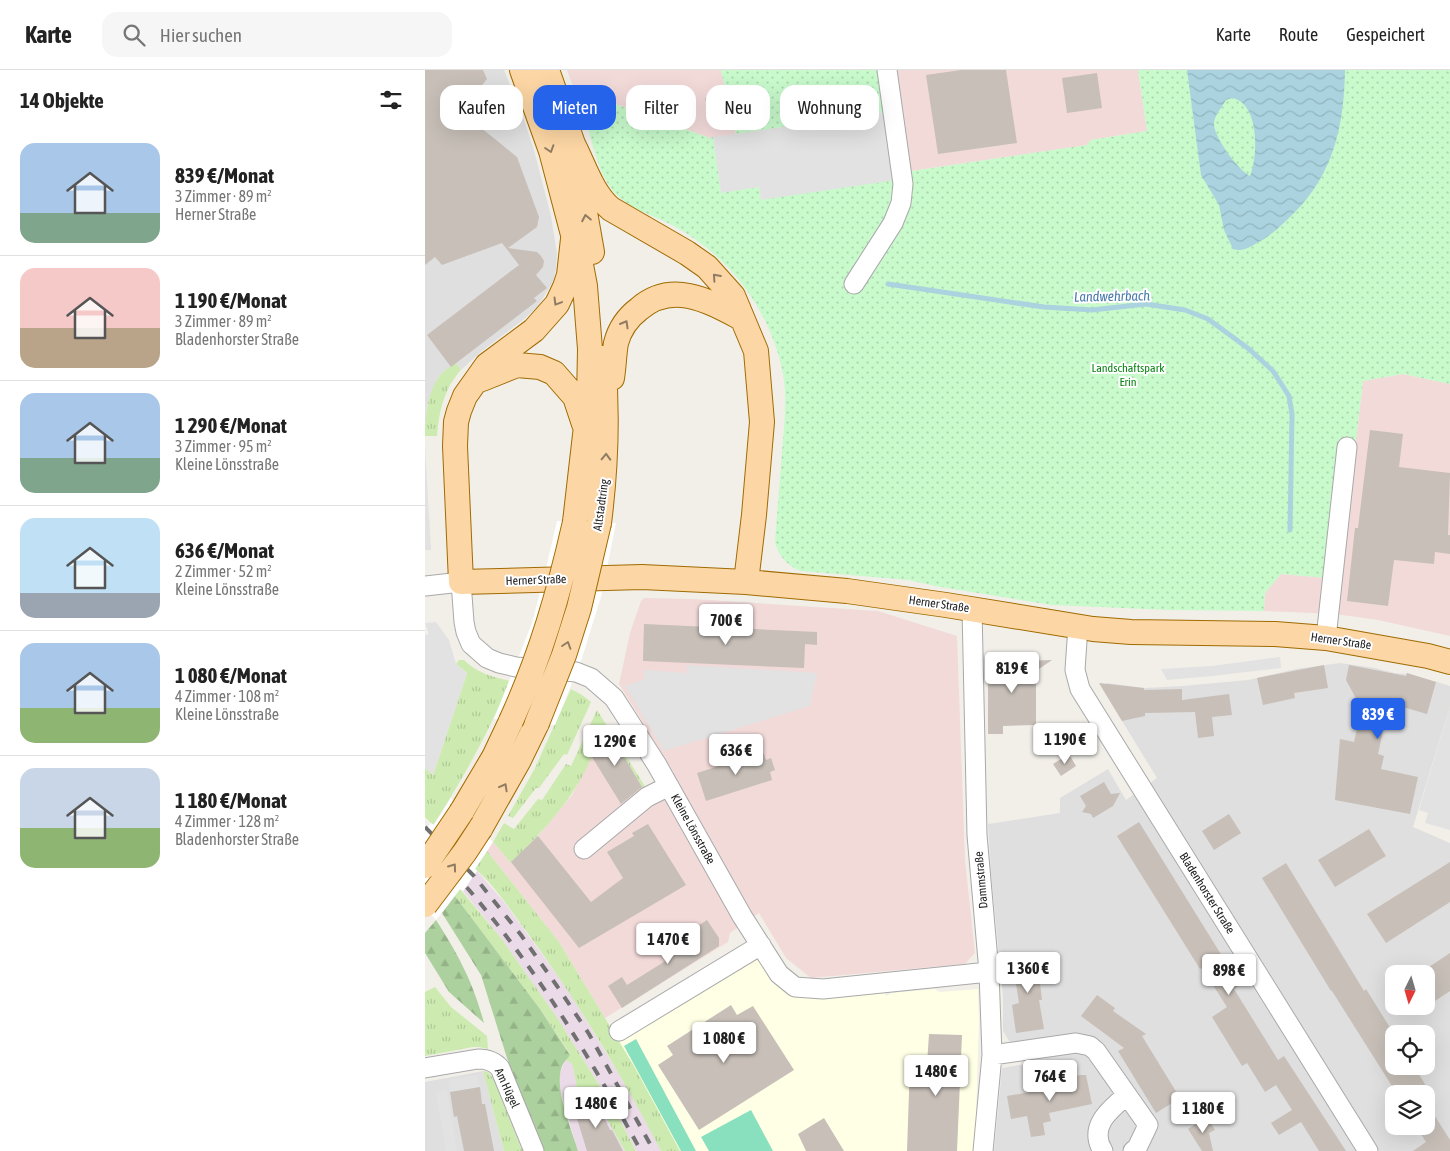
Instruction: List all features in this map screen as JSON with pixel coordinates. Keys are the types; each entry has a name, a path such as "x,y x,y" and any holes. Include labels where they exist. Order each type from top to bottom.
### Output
{"main road":[{"name":"Altstadtring","path":"425,866 442,844 494,757 529,682 557,597 575,522 589,400 590,348 585,286 551,151 522,70"},
{"name":"Altstadtring","path":"425,905 480,829 519,760 537,723 564,655 579,608 599,523 605,481 607,405 597,277 573,144 547,70"},
{"path":"573,144 604,203 611,209 687,252 707,267 733,296 756,351 762,422 746,582"},
{"path":"461,582 455,446 456,422 465,396 487,365 534,330 557,304 569,275 573,239"},
{"path":"607,405 617,343 626,319 645,303 670,294 687,295 706,300 741,318"},
{"path":"475,381 517,365 529,365 554,373 575,397 585,430"},
{"name":"Herner Straße","path":"461,582 642,577 746,582 847,591 1078,626 1131,632 1275,634 1326,638 1450,659"}],"street":[{"path":"854,284 893,222 901,203 903,184 887,70"},
{"path":"1326,638 1347,447"},
{"name":"Herner Straße","path":"425,586 461,582"},
{"name":"Kleine Lönsstraße","path":"461,582 463,622 466,632 471,644 487,658 516,667 576,672 591,678 614,698 669,786 742,916 779,974 795,988 808,989 989,972"},
{"name":"Dammstraße","path":"972,609 977,835 989,972 992,1055 983,1151"},
{"name":"Bladenhorster Straße","path":"1078,626 1075,670 1080,689 1369,1151"},
{"path":"584,850 647,797 669,786"},
{"path":"619,1031 761,945"},
{"path":"992,1055 1076,1043 1090,1046 1096,1051 1148,1125 1137,1148 1133,1151"},
{"name":"Am Hügel","path":"425,1068 478,1059 485,1059 497,1064 534,1151"},
{"path":"1103,1151 1098,1142 1098,1130 1103,1117 1127,1095"}],"shaded area":[{"path":"425,70 504,70 510,85 440,85 440,130 523,130 523,117 534,150 551,216 557,254 556,269 553,282 538,306 523,320 482,351 461,370 456,363 438,378 427,406 425,432"},
{"path":"567,70 721,70 725,85 706,85 706,130 735,130 736,134 710,138 688,130 696,130 696,85 626,85 626,108 616,104 616,85 573,85"},
{"path":"894,70 1138,70 1147,131 1091,140 1087,145 911,171 908,165"},
{"path":"884,113 896,180 761,200 759,187 721,193 713,137 780,128 780,130 879,130 879,114"},
{"path":"1403,374 1450,384 1450,636 1378,620 1335,614 1264,611 1265,593 1281,574 1339,579 1363,381"},
{"path":"425,446 431,550 425,550"},
{"path":"644,598 693,599 878,611 957,636 965,860 975,953 965,964 811,978 786,958 759,913 730,933 728,942 605,1018 559,942 487,851 493,842 511,863 538,836 572,795 593,754 600,726 623,755 644,789 674,773 619,684 630,633 641,601"},
{"path":"436,622 449,640 456,664 467,673 433,775 425,768 425,635 429,634 425,623"},
{"path":"1280,657 1281,668 1212,676 1167,680 1161,669 1212,666"},
{"path":"1340,663 1395,673 1407,673 1450,686 1450,706 1413,827 1450,843 1450,1151 994,1151 1002,1068 1025,1064 1021,1044 1009,1041 1003,1031 1003,997 988,824 1060,813 1060,798 1108,769 1126,800 1157,778 1103,690 1107,683 1144,688 1248,680 1296,669"},
{"path":"687,665 817,673 810,706 664,751 625,686 645,679 643,670 687,673"},
{"path":"1450,706 1450,830 1425,823 1428,813 1419,810"},
{"path":"477,871 504,902 568,990 637,1104 661,1151 636,1151 613,1107 556,1016 501,938 463,891"},
{"path":"752,959 763,962 782,986 883,989 886,996 892,993 934,989 940,992 978,989 979,1020 975,1151 680,1151 618,1040"},
{"path":"566,1060 573,1067 580,1104 595,1097 625,1151 578,1151 560,1090 560,1074"},
{"path":"483,1071 504,1151 425,1151 425,1082"},
{"path":"477,1075 480,1087 450,1092 448,1080"},
{"path":"447,1090 457,1151 446,1151 436,1092"}],"green space":[{"path":"721,70 879,70 886,112 879,113 879,85 780,85 780,128 770,129 770,85 725,85"},
{"name":"Landschaftspark Erin","path":"1138,70 1450,70 1450,384 1403,374 1363,381 1339,579 1281,574 1265,593 1264,611 1170,610 1052,605 909,580 801,571 792,567 781,556 775,542 785,397 784,379 770,332 746,289 713,253 672,225 626,202 613,191 600,168 588,130 616,130 616,104 626,108 626,130 688,130 710,138 713,137 721,192 759,187 761,199 908,165 910,165 912,171 1087,145 1091,140 1147,131"},
{"path":"735,130 763,130 736,134"},
{"path":"456,363 461,370 450,385 443,401 437,436 425,436 427,411 434,386 443,372"},
{"path":"459,660 464,660 485,674 510,681 475,755 433,825 425,817 425,768 433,775 467,673 456,664"},
{"path":"571,689 591,702 567,755 564,754 539,788 536,788 513,818 508,816 534,770"},
{"path":"597,710 646,788 644,790 623,755 600,726 593,753 577,786 535,839 511,863 493,842 504,823 514,829 538,799 542,800 566,764 571,766"},
{"path":"487,851 559,942 634,1066 680,1151 661,1151 581,1011 502,898 475,869"},
{"path":"460,889 501,938 556,1016 613,1107 636,1151 625,1151 595,1098 580,1104 573,1067 566,1060 570,1054 540,1009 455,896"},
{"path":"455,896 540,1009 570,1055 563,1064 560,1073 560,1084 564,1108 578,1151 542,1151 507,1058 481,975 442,913"},
{"path":"436,920 464,970 484,1023 449,992 425,953 425,933"},
{"path":"435,987 451,1007 487,1036 488,1049 473,1047 425,1056 425,992"},
{"path":"636,1039 696,1151 681,1151 624,1046"},
{"path":"483,1071 488,1072 495,1081 521,1148 526,1151 504,1151"},
{"path":"751,1110 773,1151 709,1151 701,1137"}],"water":[{"path":"1187,70 1345,70 1339,129 1327,165 1307,199 1286,221 1268,236 1245,249 1233,249 1224,230 1219,205 1201,175","holes":["1232,98 1241,102 1248,110 1254,132 1255,156 1250,176 1239,167 1228,153 1218,138 1214,125 1216,115 1226,100"]}],"pier":[{"path":"557,521 616,523 601,597 582,658 555,725 494,719 532,623"},
{"path":"451,798 493,842 463,891 460,889 436,920 425,908 425,831 431,823 434,825"}],"building":[{"path":"425,70 483,70 487,79 482,85 440,85 440,130 484,130 517,157 539,217 537,227 508,248 537,252 541,256 544,261 543,267 536,275 547,288 534,298 537,301 451,367 427,335 519,265 502,243 442,265 435,257 425,265"},
{"path":"961,70 1006,70 1017,143 938,154 926,75"},
{"path":"1097,73 1102,108 1067,113 1062,78"},
{"path":"1370,430 1403,434 1399,467 1450,473 1448,535 1450,535 1450,554 1435,552 1434,564 1394,560 1388,606 1347,601 1355,528 1358,528"},
{"path":"644,624 817,632 817,645 805,644 804,668 643,661"},
{"path":"1052,660 1026,678 1036,679 1036,725 1003,726 1003,734 988,734 988,662"},
{"path":"1324,665 1328,688 1294,693 1295,698 1263,705 1257,678"},
{"path":"1349,665 1406,676 1407,673 1436,682 1427,714 1389,703 1378,754 1384,756 1381,769 1418,777 1410,814 1335,800 1340,739 1354,742 1360,715 1357,715 1359,704 1346,680"},
{"path":"1099,683 1144,688 1144,690 1182,689 1182,700 1229,694 1232,715 1212,717 1214,736 1198,738 1195,712 1145,713 1145,716 1122,721"},
{"path":"600,725 623,755 642,787 621,804 592,757"},
{"path":"763,752 766,760 771,758 775,770 770,772 772,780 706,801 697,773"},
{"path":"1069,754 1076,766 1061,776 1053,764"},
{"path":"1104,782 1111,794 1120,793 1113,806 1093,818 1091,814 1082,812 1086,806 1080,796"},
{"path":"1229,814 1241,833 1214,850 1202,831"},
{"path":"1139,822 1240,985 1234,989 1278,1060 1284,1056 1346,1151 1319,1151 1301,1122 1279,1135 1271,1123 1292,1110 1276,1085 1265,1092 1247,1063 1242,1066 1212,1017 1227,1007 1202,968 1200,969 1117,836"},
{"path":"648,824 686,885 579,948 511,862 538,836 591,902 623,878 607,852 634,836 632,833"},
{"path":"1369,829 1386,856 1335,887 1318,860"},
{"path":"1450,862 1450,902 1386,943 1367,914"},
{"path":"1286,863 1364,991 1366,989 1388,1025 1385,1025 1385,1075 1331,991 1262,878"},
{"path":"707,920 719,938 719,946 622,1008 608,986 622,977 627,985 691,945 685,934"},
{"path":"1450,953 1450,991 1435,1001 1435,965 1432,965"},
{"path":"1039,954 1044,983 1040,983 1042,1000 1039,1000 1044,1029 1016,1033 1012,1005 1019,1003 1012,959"},
{"path":"1097,995 1115,1008 1113,1011 1146,1034 1142,1036 1180,1098 1156,1113 1118,1051 1124,1048 1081,1016"},
{"path":"731,1005 737,1015 753,1006 794,1070 699,1130 658,1065 673,1055 667,1046"},
{"path":"929,1034 962,1035 957,1151 907,1151 910,1063 927,1064"},
{"path":"1086,1075 1092,1104 1049,1113 1051,1121 1043,1123 1045,1135 1031,1137 1027,1116 1011,1119 1007,1096 1053,1088 1052,1081"},
{"path":"1385,1075 1419,1075 1426,1085 1391,1085"},
{"path":"480,1087 482,1104 485,1104 494,1151 464,1151 457,1116 454,1117 450,1092"},
{"path":"595,1098 610,1130 612,1130 623,1151 587,1151 574,1109"},
{"path":"1435,1116 1450,1140 1450,1151 1413,1151 1426,1142 1422,1135 1435,1135"},
{"path":"1207,1117 1215,1130 1209,1133 1213,1151 1202,1151 1188,1129"},
{"path":"824,1118 844,1151 806,1151 798,1134"}],"waterway":[{"name":"Landwehrbach","path":"888,284 1044,307 1092,310 1146,304 1185,310 1208,319 1249,349 1273,371 1289,396 1292,414 1290,530"}],"railway":[{"path":"425,827 474,876 521,935 589,1034 654,1151"},
{"path":"425,844 470,891 495,921 541,984 583,1049 641,1151"}]}
